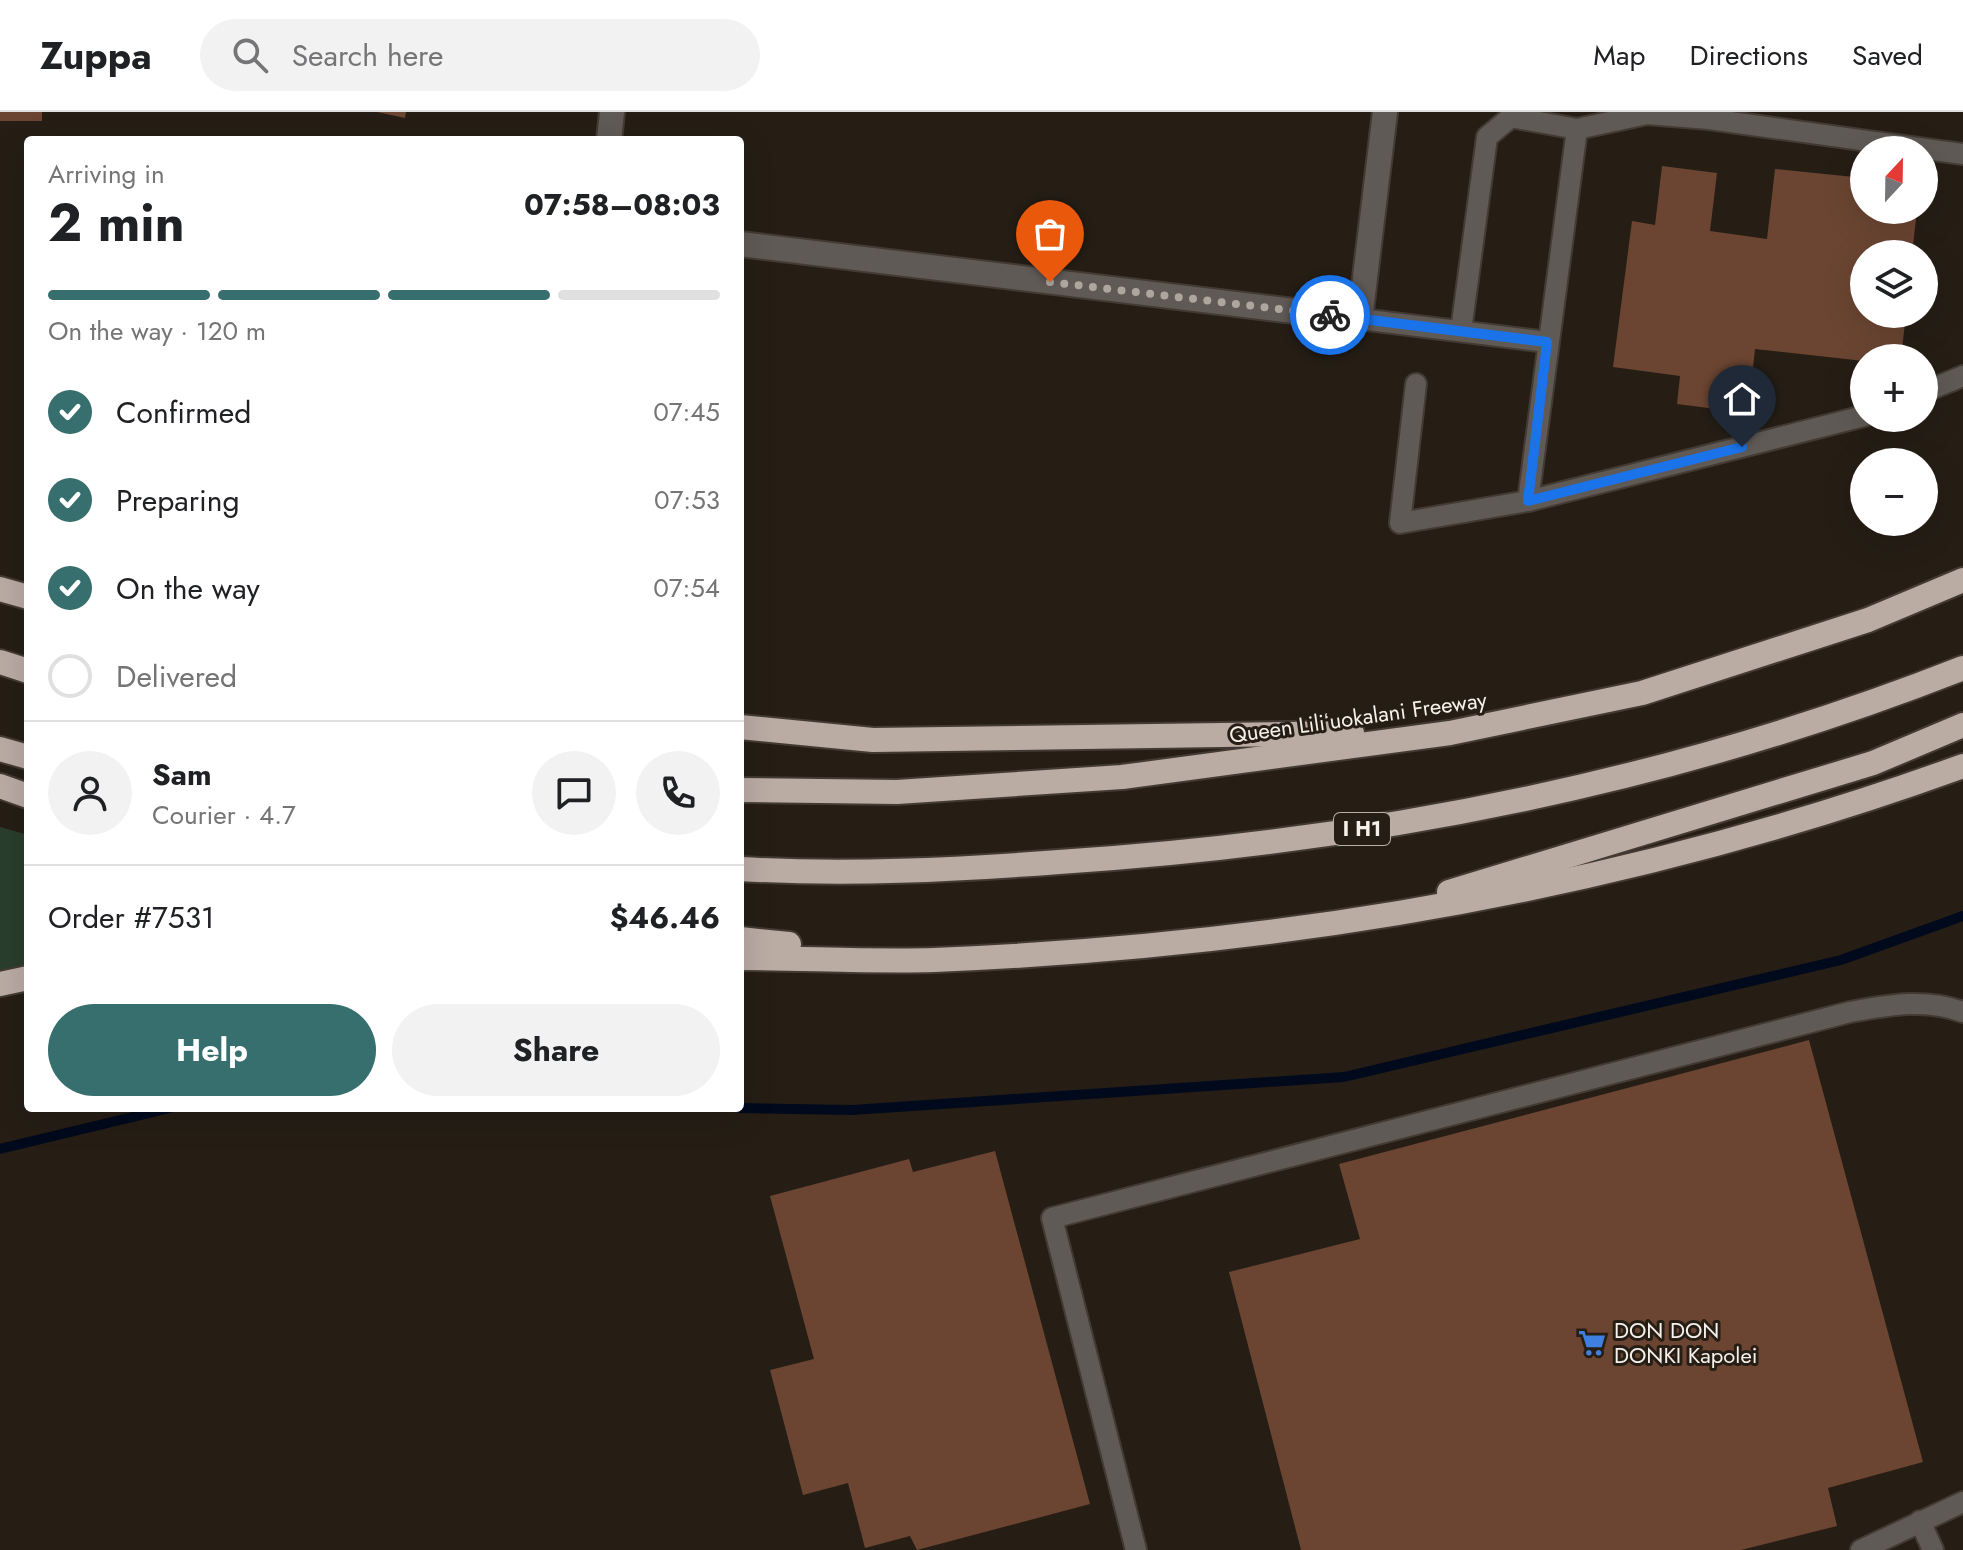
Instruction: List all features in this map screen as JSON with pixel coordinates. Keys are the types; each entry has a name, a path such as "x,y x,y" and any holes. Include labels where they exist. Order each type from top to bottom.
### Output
{"highway":[{"name":"Queen Liliʻuokalani Freeway","path":"744,790 897,792 1122,777 1450,733 1642,693 1868,620 1963,580"},
{"path":"0,589 24,596"},
{"path":"0,662 24,670"},
{"name":"I H1","path":"744,869 822,873 987,867 1140,857 1293,840 1522,801 1692,760 1876,702 1963,668"},
{"path":"1340,925 1873,763 1963,725"},
{"path":"744,727 873,740 1450,733"},
{"path":"0,749 24,756"},
{"path":"744,958 931,960 1091,951 1340,925 1478,900 1626,868 1887,794 1963,766"},
{"path":"0,786 24,795"},
{"path":"744,939 931,960"},
{"path":"0,984 24,979"}],"street":[{"path":"609,136 612,112"},
{"path":"744,244 1360,319 1385,112"}],"lane":[{"path":"1461,331 1487,137 1511,117 1577,129 1647,114 1709,119 1963,154"},
{"path":"1528,501 1577,129"},
{"path":"1360,319 1547,342"},
{"path":"1938,386 1963,376"},
{"path":"1416,384 1400,523 1528,501 1850,420"},
{"path":"1136,1550 1052,1218 1820,1018 1907,1003 1941,1005 1963,1012"},
{"path":"1861,1550 1963,1502"},
{"path":"1920,1521 1933,1550"}],"green space":[{"path":"0,827 24,834 24,971 0,977"}],"building":[{"path":"0,112 42,112 42,121 0,121"},
{"path":"377,112 406,112 405,118"},
{"path":"1662,166 1717,173 1710,231 1767,239 1775,169 1850,177 1850,224 1915,224 1914,240 1850,240 1850,328 1904,328 1903,344 1850,344 1850,359 1755,349 1748,413 1677,404 1680,376 1613,367 1632,221 1655,225"},
{"path":"1809,1040 1923,1462 1828,1488 1837,1526 1741,1550 1301,1550 1229,1272 1360,1239 1339,1164"},
{"path":"995,1151 1090,1504 917,1550 910,1536 865,1548 848,1483 803,1495 770,1370 814,1359 770,1196 909,1159 913,1172"}],"waterway":[{"path":"744,1108 852,1110 1344,1077 1841,960 1963,916"},
{"path":"0,1149 153,1112"}],"way so far":[{"path":"1050,282 1330,315"}],"place":[{"name":"DON DON DONKI Kapolei","path":"1592,1343"}],"route":[{"path":"1330,315 1547,342 1528,501 1742,447"}]}
